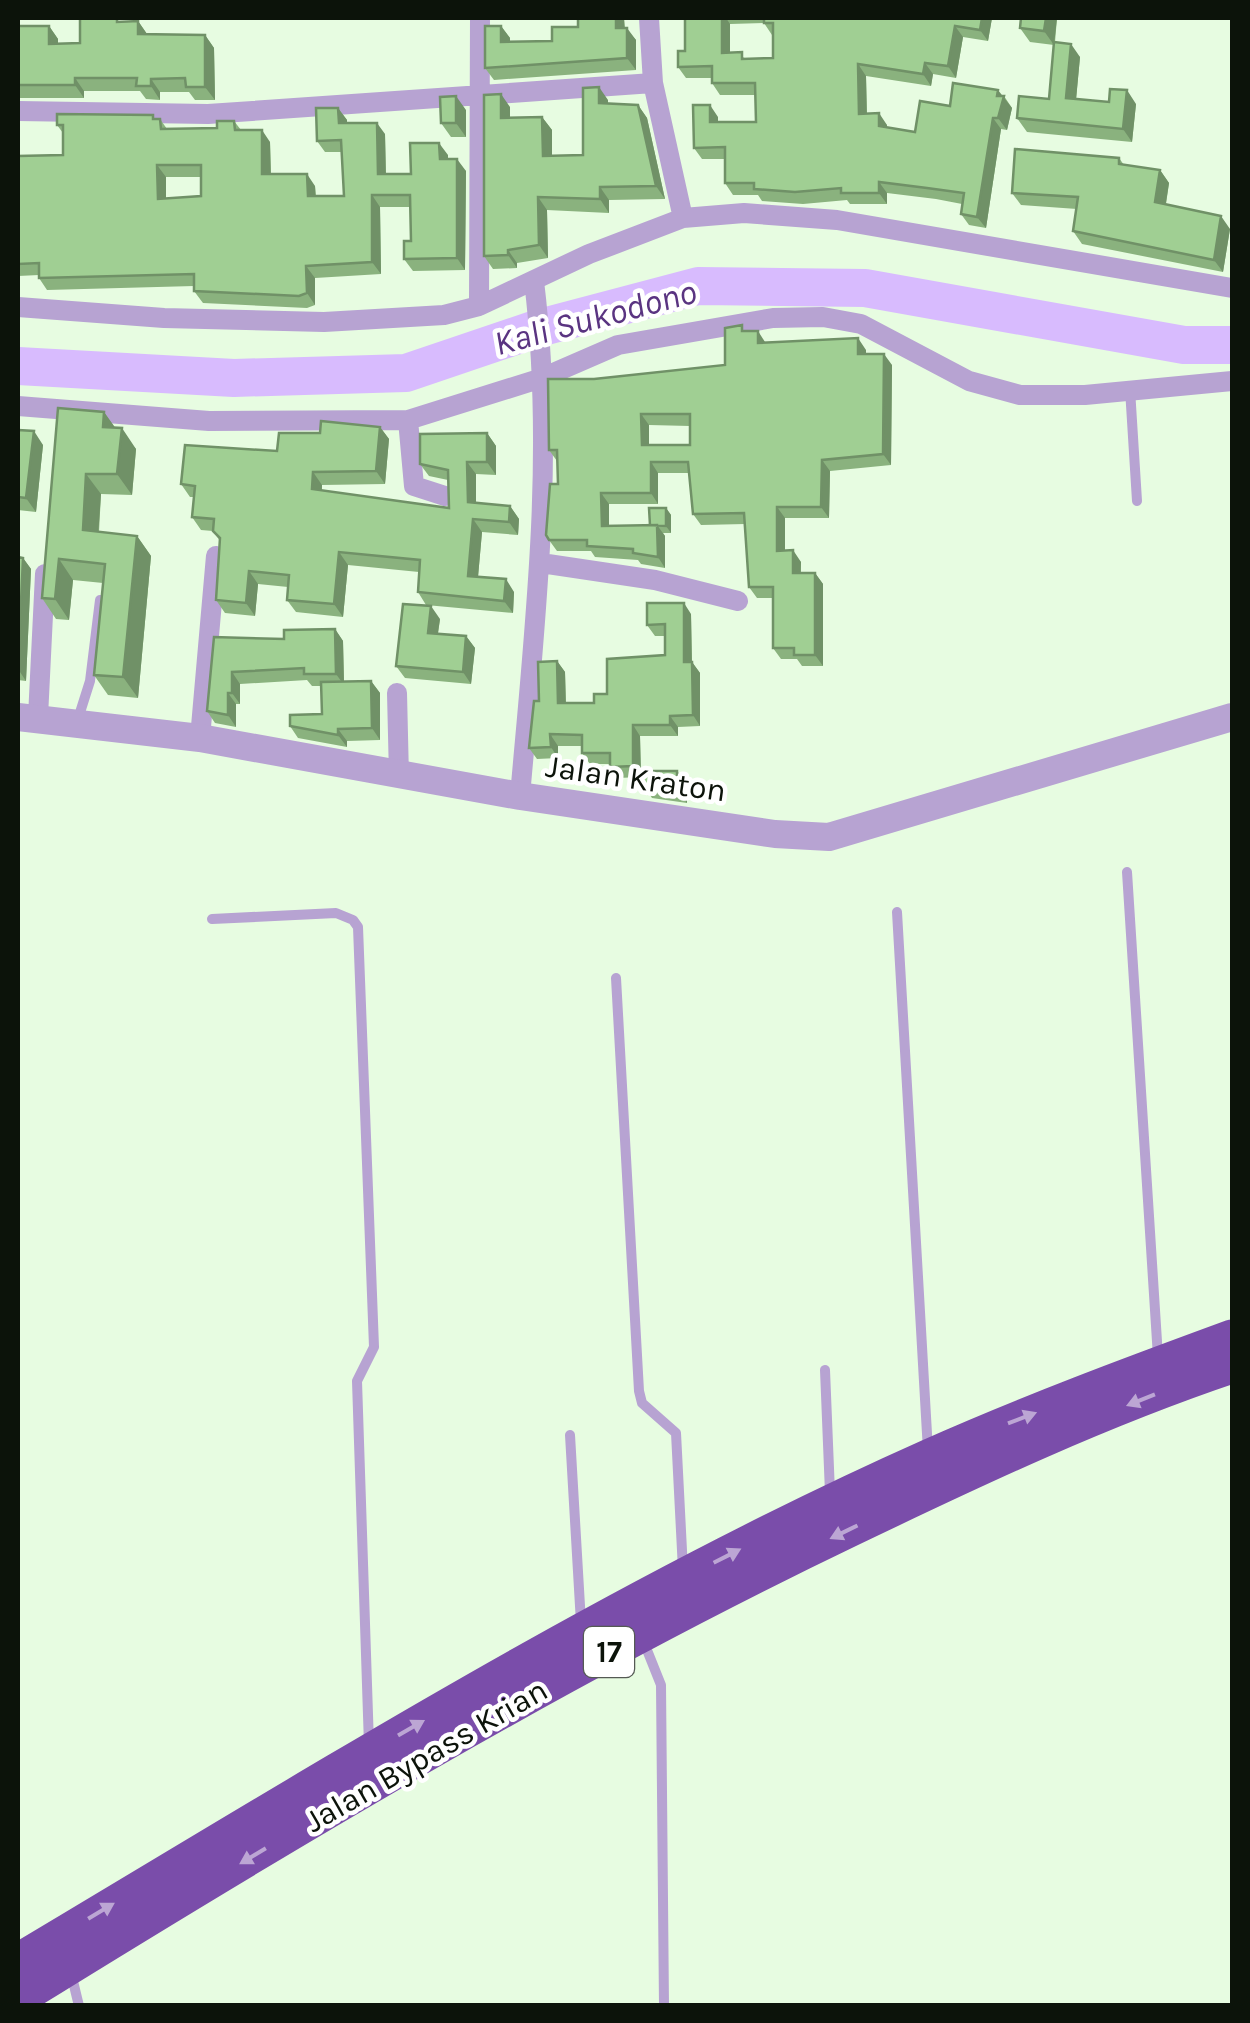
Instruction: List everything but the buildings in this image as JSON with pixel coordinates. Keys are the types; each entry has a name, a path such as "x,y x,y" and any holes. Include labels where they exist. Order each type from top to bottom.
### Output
{"highway":[{"name":"Jalan Bypass Krian","path":"18,1961 369,1752 684,1578 928,1456 1232,1337"},
{"name":"Jalan Bypass Krian","path":"18,1999 368,1786 641,1634 992,1461 1232,1366"}],"street":[{"path":"479,306 480,18"},
{"path":"649,18 654,82 683,218"},
{"path":"18,110 208,114 654,82"},
{"path":"18,307 164,318 324,322 444,315 535,289 589,254 683,218 766,213 837,220 1232,288"},
{"path":"520,796 541,563 542,368 535,289"},
{"path":"18,406 60,419 408,420 542,368 618,345 773,318 823,318 878,331 969,381 1002,392 1047,397 1232,381"},
{"path":"408,420 414,486 446,496"},
{"path":"200,738 216,556"},
{"path":"28,717 46,558"},
{"path":"541,563 655,580 738,600"},
{"path":"397,693 399,776"},
{"name":"Jalan Kraton","path":"28,717 200,738 399,776 775,834 828,836 1232,717"}],"lane":[{"path":"1130,388 1136,501"},
{"path":"77,724 90,681 100,600"},
{"path":"1126,872 1159,1363"},
{"path":"897,912 928,1456"},
{"path":"212,920 336,913 358,927 374,1347 356,1382 369,1752"},
{"path":"616,978 638,1392 642,1403 676,1432 684,1578"},
{"path":"825,1370 830,1504"},
{"path":"570,1435 582,1634"},
{"path":"641,1634 661,1685 664,2006"},
{"path":"70,1967 79,2006"}],"waterway":[{"name":"Kali Sukodono","path":"18,366 234,378 406,373 539,328 698,286 865,288 1184,345 1232,345"}]}
